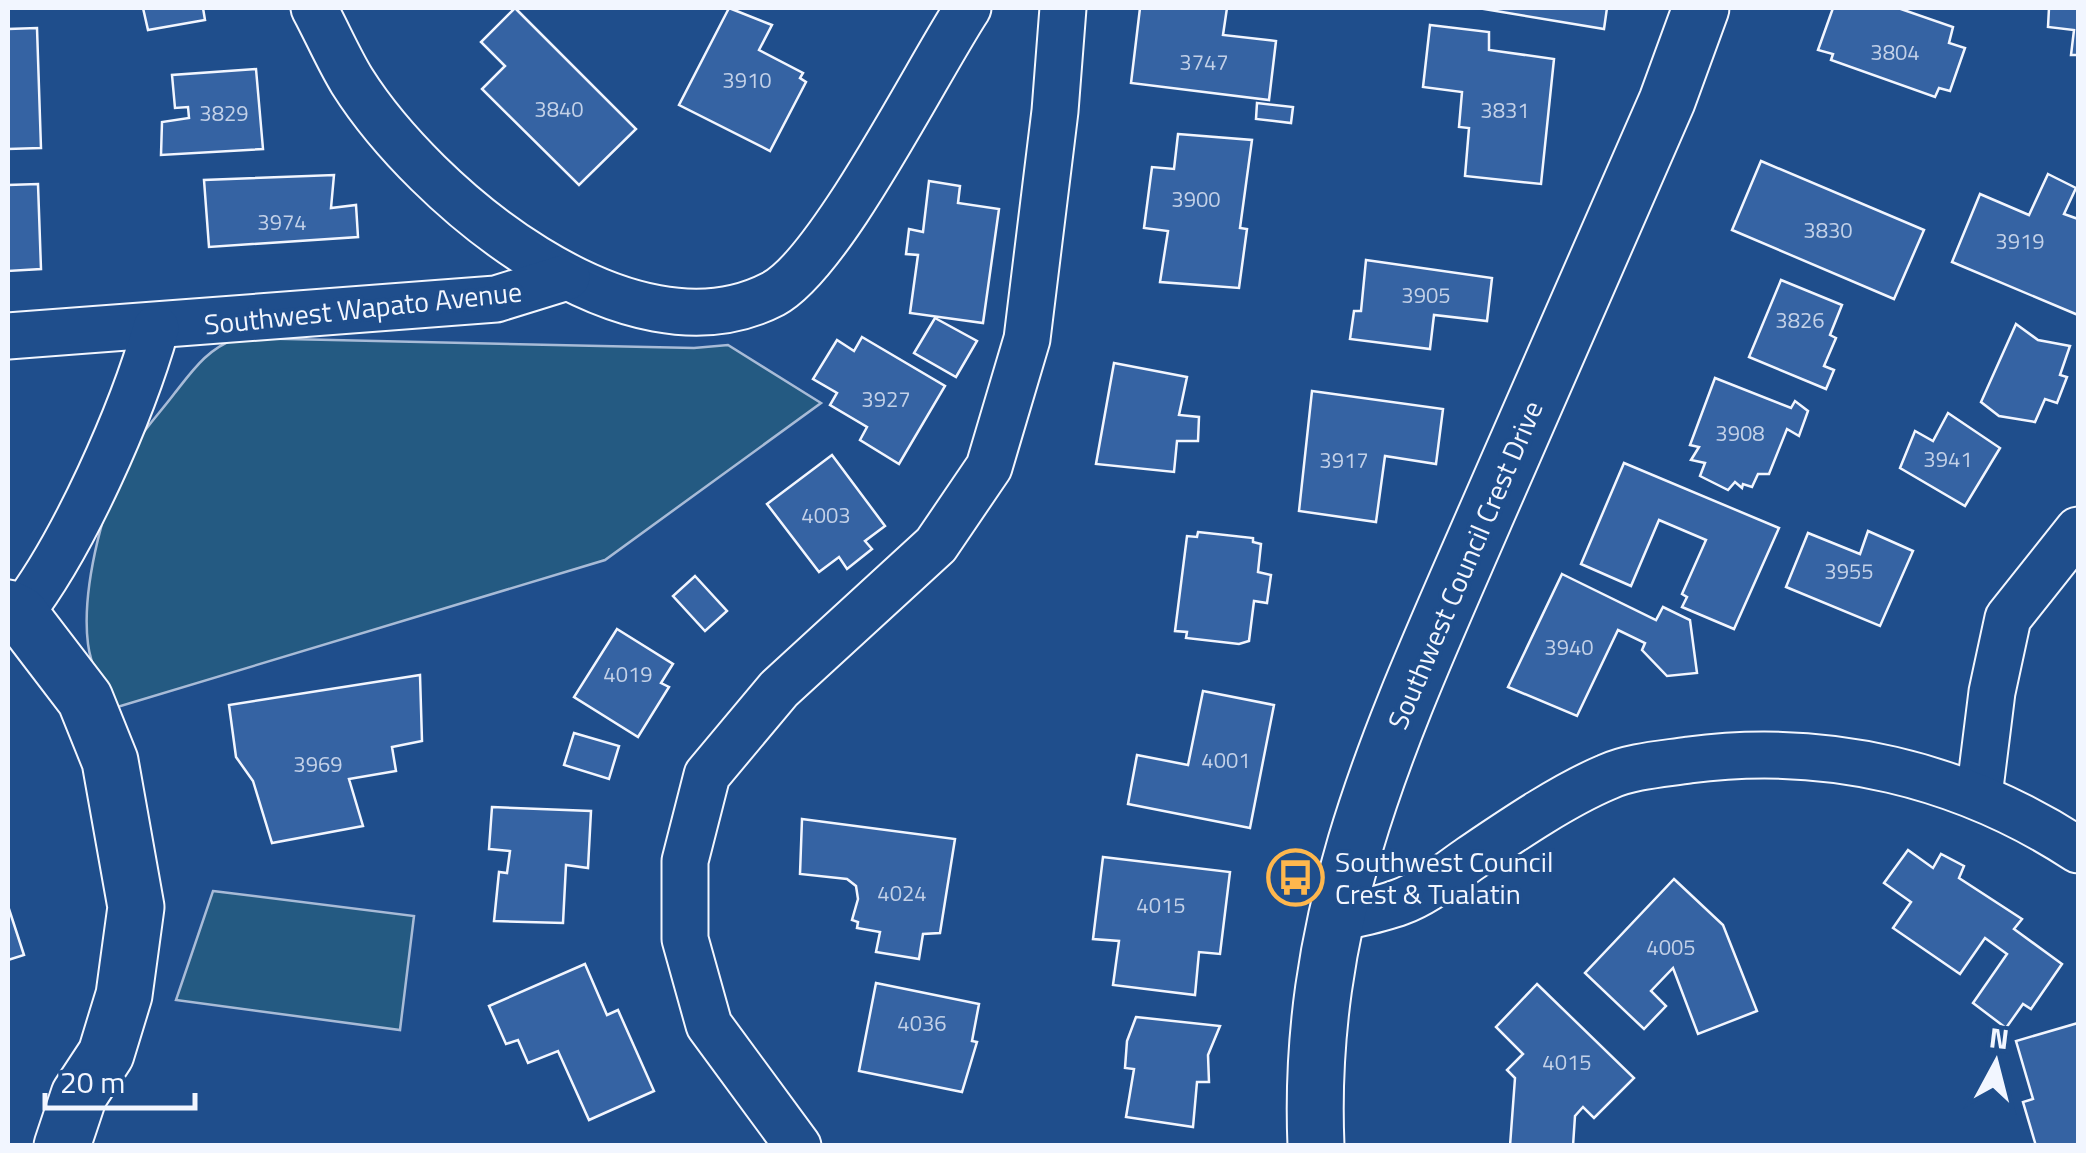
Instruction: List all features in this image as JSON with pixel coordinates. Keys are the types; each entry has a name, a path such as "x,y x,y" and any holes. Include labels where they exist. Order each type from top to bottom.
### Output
{"street":[{"path":"314,8 352,82 399,141 496,234 566,277 624,301 689,311 732,308 775,293 813,254 852,200 968,8"},
{"path":"798,1146 709,1025 684,940 685,861 706,774 779,688 936,545 989,467 1027,339 1055,110 1063,8"},
{"name":"Southwest Council Crest Drive","path":"1316,1146 1315,1054 1334,919 1343,874 1382,755 1668,101 1701,8"},
{"name":"Southwest Wapato Avenue","path":"8,336 156,328 496,299 566,277"},
{"path":"62,1146 79,1095 106,1054 124,995 136,907 110,760 85,699 14,611 44,582 141,382 156,328"},
{"path":"1980,796 1992,692 2008,618 2078,530"},
{"path":"1334,919 1400,902 1608,776 1719,756 1830,758 1884,767 1980,796 2037,823 2078,850"}],"shaded area":[{"path":"237,338 694,348 728,345 821,403 605,560 114,708 98,678 88,644 88,596 105,512 125,463 145,430 201,361"},
{"path":"213,891 414,916 400,1030 176,1000"}],"building":[{"path":"143,8 203,8 205,20 148,30"},
{"path":"515,8 636,129 579,185 482,89 505,66 481,42"},
{"path":"729,8 772,25 759,50 803,73 800,78 806,82 770,151 679,105"},
{"path":"1140,8 1227,8 1223,35 1276,41 1269,100 1131,83"},
{"path":"1478,8 1607,8 1604,29"},
{"path":"1833,8 1898,8 1953,27 1949,43 1965,48 1950,91 1939,88 1935,97 1831,60 1833,54 1818,50"},
{"path":"2049,8 2078,8 2078,55 2071,55 2074,30 2048,27"},
{"path":"1430,25 1489,32 1489,50 1554,59 1541,184 1465,176 1469,128 1459,127 1462,92 1423,87"},
{"path":"37,28 41,148 8,149 8,29"},
{"path":"256,69 263,149 161,155 162,122 189,118 188,107 175,108 172,75"},
{"path":"1257,103 1293,107 1291,123 1256,119"},
{"path":"1178,134 1252,140 1240,228 1247,229 1239,288 1160,282 1168,231 1144,228 1152,167 1174,169"},
{"path":"1761,161 1924,230 1894,299 1732,230"},
{"path":"2048,174 2076,188 2064,214 2078,219 2078,315 1952,262 1980,194 2029,215"},
{"path":"334,175 331,208 356,205 358,237 209,247 204,180"},
{"path":"929,181 960,186 958,203 999,209 983,323 910,313 918,255 906,254 909,229 923,232"},
{"path":"38,184 41,269 8,271 8,185"},
{"path":"1366,260 1492,278 1487,321 1434,315 1430,349 1350,339 1354,311 1361,311"},
{"path":"1781,280 1842,305 1830,335 1836,338 1824,366 1834,370 1826,389 1749,357"},
{"path":"935,318 977,341 956,377 914,353"},
{"path":"2016,324 2038,340 2070,346 2060,375 2067,377 2057,403 2045,399 2035,422 1999,416 1981,402"},
{"path":"862,337 945,386 899,464 860,440 867,427 830,405 837,393 813,379 837,340 854,351"},
{"path":"1114,363 1187,377 1179,415 1199,417 1198,441 1177,441 1174,472 1096,464"},
{"path":"1715,378 1791,408 1795,401 1808,411 1799,436 1787,429 1769,474 1758,474 1752,487 1743,484 1742,488 1735,482 1728,490 1700,476 1705,463 1691,460 1699,447 1690,445"},
{"path":"1312,391 1443,409 1436,464 1385,456 1376,522 1299,511"},
{"path":"1948,413 2000,448 1965,506 1900,468 1915,431 1933,441"},
{"path":"832,455 885,526 865,541 872,549 847,569 839,557 819,572 767,504"},
{"path":"1624,463 1779,528 1734,629 1682,607 1687,597 1682,594 1706,540 1659,520 1631,586 1581,564"},
{"path":"1868,531 1913,551 1880,626 1786,587 1808,533 1860,554"},
{"path":"1198,532 1253,538 1253,542 1261,544 1258,572 1271,575 1267,603 1254,601 1249,641 1239,644 1186,638 1187,632 1175,631 1187,536 1197,537"},
{"path":"1562,574 1656,620 1663,607 1690,620 1697,673 1667,676 1642,650 1645,643 1618,630 1577,716 1508,687"},
{"path":"695,576 727,611 705,631 673,596"},
{"path":"617,629 673,664 661,683 669,687 638,737 574,697"},
{"path":"420,675 422,741 392,747 396,771 349,779 363,826 272,843 253,781 236,757 229,705"},
{"path":"1203,691 1274,705 1250,828 1128,804 1137,755 1188,765"},
{"path":"574,733 619,746 609,779 564,765"},
{"path":"492,807 591,811 588,868 566,865 563,923 494,921 499,872 507,873 510,851 489,849"},
{"path":"802,819 955,839 940,933 923,934 919,959 876,952 880,932 857,928 858,922 852,920 858,899 856,886 847,879 800,874"},
{"path":"1908,850 1933,868 1941,854 1964,866 1959,878 2022,919 2014,929 2062,964 2031,1009 2023,1004 2006,1028 1973,1003 2007,954 1985,938 1960,974 1893,928 1911,902 1884,883"},
{"path":"1103,857 1230,872 1220,954 1199,952 1195,995 1113,985 1119,941 1093,939"},
{"path":"1674,879 1723,925 1757,1011 1698,1034 1673,968 1651,991 1666,1006 1644,1029 1585,973"},
{"path":"8,906 24,955 8,960"},
{"path":"585,964 607,1015 618,1010 654,1091 589,1120 558,1051 528,1063 518,1040 506,1044 489,1006"},
{"path":"876,983 979,1004 972,1041 977,1042 962,1092 859,1071"},
{"path":"1537,984 1634,1078 1594,1118 1583,1107 1575,1116 1573,1146 1510,1146 1515,1078 1507,1070 1523,1054 1496,1027"},
{"path":"1136,1017 1220,1026 1208,1055 1209,1082 1197,1082 1193,1127 1126,1117 1134,1069 1125,1068 1127,1041"},
{"path":"2078,1023 2078,1146 2036,1146 2023,1102 2033,1099 2016,1041"}],"place":[{"name":"Southwest Council Crest & Tualatin","path":"1296,878"}]}
